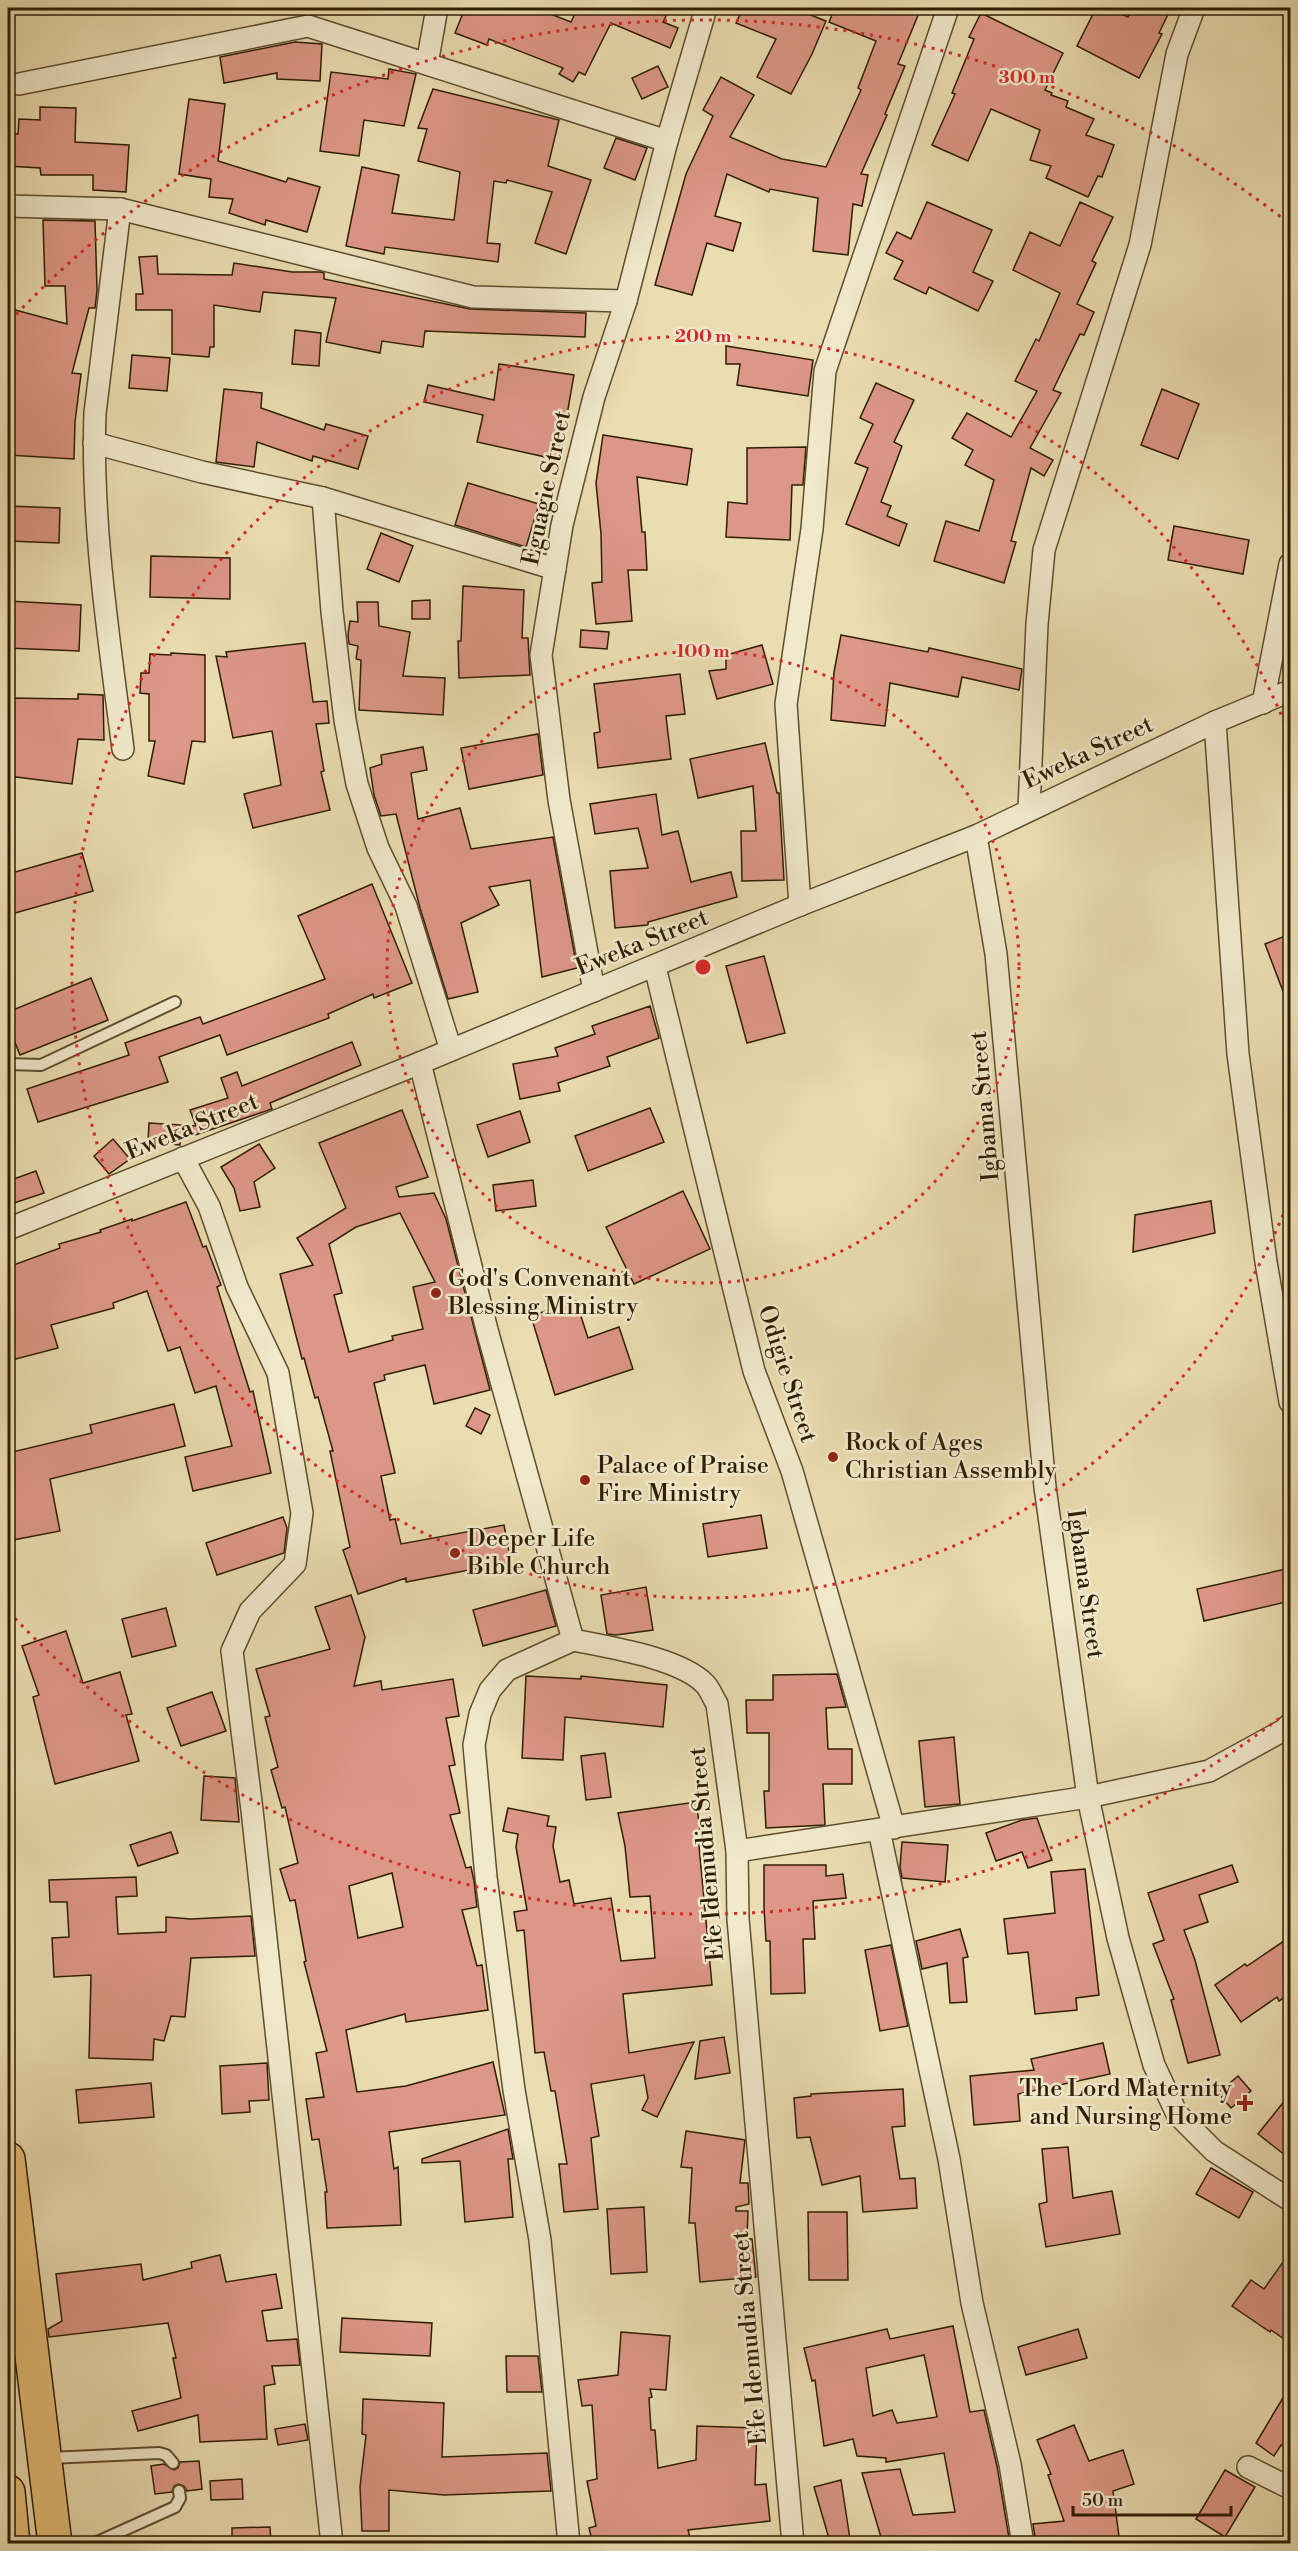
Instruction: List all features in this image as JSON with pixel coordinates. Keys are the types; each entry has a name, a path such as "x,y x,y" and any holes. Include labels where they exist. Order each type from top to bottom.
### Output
{"main road":[{"path":"8,2159 55,2544"},
{"path":"8,2492 13,2544"}],"street":[{"path":"427,64 437,8"},
{"name":"Eguagie Street","path":"594,991 559,800 541,655 562,525 594,397 626,301 667,141 706,8"},
{"path":"800,905 786,704 812,529 825,370 948,8"},
{"path":"1029,809 1037,624 1044,550 1140,245 1177,54 1194,8"},
{"path":"19,84 308,26 667,141"},
{"path":"8,206 120,209 473,297 626,301"},
{"path":"120,209 95,413 94,443 96,500 104,588 123,749"},
{"path":"94,443 202,472 323,498 555,569"},
{"path":"323,498 343,710 357,784 378,848 406,906 451,1050"},
{"path":"1263,703 1290,564"},
{"name":"Eweka Street","path":"8,1229 655,967 800,905 976,836 1215,722 1290,692"},
{"path":"1215,722 1238,1054 1266,1262 1290,1402"},
{"name":"Igbama Street","path":"976,836 996,954 1046,1487 1088,1797 1118,1938 1154,2065 1177,2115 1214,2151 1290,2200"},
{"name":"Odigie Street","path":"655,967 754,1371 792,1472 887,1829 949,2160 972,2303 1010,2464 1023,2544"},
{"path":"420,1063 487,1330 573,1640 507,1670 490,1690 480,1714 474,1745 490,1912 514,2090 540,2240 569,2544"},
{"path":"183,1158 209,1206 237,1287 278,1373 302,1513 295,1564 250,1611 232,1652 253,1821 332,2544"},
{"name":"Efe Idemudia Street","path":"573,1640 672,1664 705,1683 717,1704 737,1851 738,1919 794,2544"},
{"path":"737,1851 1088,1797 1209,1771 1284,1730 1290,1724"},
{"path":"1248,2467 1290,2488"}],"lane":[{"path":"8,1064 41,1065 175,1002"},
{"path":"44,2458 159,2453 166,2455 173,2463"},
{"path":"93,2544 175,2507 180,2498 179,2491"}],"building":[{"path":"465,8 535,8 571,22 577,9 575,8 670,8 663,22 678,28 670,48 611,23 585,75 579,72 573,82 559,74 563,68 489,39 487,45 455,33"},
{"path":"743,8 793,8 826,21 791,94 757,77 776,39 736,23"},
{"path":"835,8 921,8 898,64 905,66 885,114 887,115 861,174 868,175 862,206 853,204 848,255 813,251 818,198 770,189 769,192 727,174 715,216 741,223 733,251 707,243 692,295 655,285 686,174 713,116 703,110 721,77 754,95 730,137 782,159 826,167 861,90 858,88 876,41 829,22"},
{"path":"1096,8 1109,8 1128,17 1132,8 1171,8 1159,33 1162,34 1139,78 1077,46"},
{"path":"981,13 1063,53 1045,90 1052,93 1051,95 1068,101 1066,107 1094,119 1086,135 1114,145 1102,177 1098,176 1088,197 1046,178 1051,166 1030,160 1040,130 991,109 968,161 932,145 955,94 952,93 974,39 969,37"},
{"path":"295,42 322,44 320,81 277,79 277,73 224,83 220,57"},
{"path":"658,66 668,87 642,99 632,78"},
{"path":"389,69 416,74 404,126 364,120 359,156 320,151 331,72 388,79"},
{"path":"433,89 559,120 548,166 591,180 566,254 535,243 552,192 507,180 506,183 494,181 487,243 500,244 498,262 385,247 384,254 346,246 362,167 399,175 392,213 454,220 460,172 418,161 427,129 418,128"},
{"path":"189,99 225,104 218,161 286,182 288,178 320,187 307,232 266,220 265,225 229,213 233,199 209,197 211,179 179,174"},
{"path":"40,107 76,108 75,142 129,145 126,192 93,190 93,175 41,175 40,168 8,166 8,133 18,134 19,119 40,120"},
{"path":"616,138 647,148 635,180 604,168"},
{"path":"927,202 992,230 973,272 993,281 978,311 929,287 926,294 894,279 903,261 886,253 897,232 911,239"},
{"path":"1080,202 1113,217 1092,261 1096,263 1077,304 1094,312 1084,335 1080,334 1053,390 1061,393 1030,448 1053,460 1044,476 1031,468 1011,541 1016,542 1004,583 934,561 946,521 979,531 994,480 965,465 973,450 952,438 967,413 1011,437 1037,391 1015,381 1036,339 1039,341 1060,293 1013,270 1030,232 1060,246"},
{"path":"43,220 95,221 97,290 95,308 89,308 72,373 81,374 75,422 74,459 8,455 8,308 67,324 65,286 45,286"},
{"path":"157,256 158,274 232,275 234,263 292,272 321,272 324,273 324,279 470,309 586,313 585,337 425,331 423,347 382,341 380,353 326,342 336,298 263,292 260,312 214,305 214,347 210,347 209,357 172,354 172,310 136,310 136,294 143,294 139,257"},
{"path":"295,330 321,333 319,366 292,364"},
{"path":"726,346 813,360 808,396 737,385 740,364 726,364"},
{"path":"132,355 170,358 167,391 129,388"},
{"path":"499,364 574,375 559,460 477,442 483,415 424,402 428,385 494,400"},
{"path":"876,383 914,400 894,442 902,446 881,502 891,506 887,516 907,524 899,546 846,524 868,468 855,463 873,424 860,418"},
{"path":"224,389 262,393 261,408 324,430 326,424 368,436 358,469 313,456 312,461 257,442 254,467 216,462"},
{"path":"1162,389 1199,404 1178,459 1141,445"},
{"path":"603,435 692,449 687,485 637,477 642,532 645,532 647,570 628,570 632,621 596,624 592,583 602,582 601,534 596,483"},
{"path":"806,447 803,485 792,485 790,540 726,537 728,502 747,504 747,448"},
{"path":"468,483 539,504 526,547 455,525"},
{"path":"8,506 60,508 59,543 8,541"},
{"path":"1174,526 1249,540 1243,574 1168,560"},
{"path":"381,533 413,546 399,582 367,569"},
{"path":"151,556 230,558 230,599 150,597"},
{"path":"463,586 524,590 522,638 528,638 530,675 459,678 458,641 461,641"},
{"path":"430,600 430,619 412,619 412,601"},
{"path":"8,601 81,605 79,651 8,648"},
{"path":"357,602 378,602 379,626 410,632 403,676 445,678 443,715 359,710 361,660 356,659 358,646 349,644 348,635 350,621 358,622"},
{"path":"581,630 609,632 607,649 580,647"},
{"path":"841,635 928,652 929,648 1022,669 1019,690 962,677 958,697 890,683 885,726 831,720 834,672"},
{"path":"305,643 313,702 327,701 329,723 316,724 324,771 321,772 330,810 253,828 244,794 281,785 272,731 233,738 216,656 227,657 226,652"},
{"path":"762,645 773,684 717,699 709,671 726,669 726,655"},
{"path":"171,653 205,655 205,742 192,741 184,784 148,776 155,741 149,741 149,694 140,693 141,673 149,673 150,654 171,655"},
{"path":"680,674 685,714 666,716 671,759 598,768 594,733 600,732 594,684"},
{"path":"78,694 103,695 104,740 78,739 72,784 8,776 8,698 78,699"},
{"path":"538,734 543,775 469,789 461,748"},
{"path":"765,743 777,793 779,793 784,880 742,881 741,831 756,831 753,786 698,798 690,759"},
{"path":"423,747 427,770 411,773 418,819 460,808 471,849 553,837 577,968 542,977 530,880 489,887 499,905 461,923 478,992 448,999 420,908 396,814 381,816 374,795 370,768 382,764 381,755"},
{"path":"656,794 662,835 678,831 691,882 731,872 737,897 648,922 648,925 615,928 610,871 648,868 638,828 595,834 590,804"},
{"path":"82,853 93,891 8,915 8,874"},
{"path":"372,884 412,983 374,998 373,994 328,1014 329,1018 227,1055 220,1035 159,1057 168,1082 38,1122 27,1089 129,1055 125,1043 200,1017 203,1024 325,979 298,916"},
{"path":"1290,934 1290,1007 1289,1007 1265,944"},
{"path":"764,956 785,1033 747,1043 726,966"},
{"path":"91,978 108,1020 20,1055 8,1025 8,1012"},
{"path":"650,1006 659,1038 607,1057 610,1066 558,1083 560,1091 520,1099 513,1064 558,1056 555,1048 595,1034 592,1026"},
{"path":"352,1042 361,1065 270,1103 272,1109 180,1140 180,1145 148,1142 149,1123 196,1126 190,1110 228,1098 221,1078 237,1072 242,1086"},
{"path":"650,1108 664,1142 588,1171 575,1136"},
{"path":"402,1110 428,1177 396,1187 399,1197 434,1193 446,1219 490,1390 434,1404 425,1365 384,1375 385,1380 374,1383 395,1473 381,1476 390,1520 395,1519 401,1544 504,1525 511,1562 406,1582 406,1578 358,1594 343,1550 350,1547 330,1451 333,1451 318,1397 315,1398 304,1358 302,1359 280,1274 313,1265 297,1238 346,1208 319,1143","holes":["400,1213 435,1282 413,1287 423,1329 392,1336 393,1340 349,1352 334,1295 342,1293 329,1244 356,1227"]},
{"path":"520,1111 530,1142 488,1157 477,1125"},
{"path":"113,1139 130,1159 109,1174 94,1156"},
{"path":"259,1144 275,1168 254,1182 260,1207 240,1211 234,1188 221,1167"},
{"path":"36,1171 44,1193 8,1205 8,1181"},
{"path":"533,1180 536,1206 496,1211 493,1185"},
{"path":"683,1191 710,1249 634,1284 606,1227"},
{"path":"1211,1201 1215,1233 1133,1252 1135,1215"},
{"path":"186,1202 203,1247 206,1246 221,1285 217,1287 250,1392 253,1391 271,1473 193,1491 185,1457 232,1446 216,1386 195,1393 180,1347 168,1351 147,1291 113,1303 114,1308 51,1325 58,1348 8,1361 8,1267 60,1248 59,1244"},
{"path":"576,1301 588,1338 619,1327 633,1369 555,1395 531,1316"},
{"path":"174,1404 185,1446 50,1479 60,1531 8,1541 8,1453 92,1433 90,1425"},
{"path":"475,1408 490,1415 481,1434 466,1426"},
{"path":"761,1515 767,1548 708,1557 703,1524"},
{"path":"283,1517 287,1528 284,1553 217,1575 206,1543"},
{"path":"1286,1569 1290,1601 1204,1621 1197,1589"},
{"path":"646,1587 653,1630 607,1634 601,1595"},
{"path":"546,1590 556,1626 483,1646 473,1610"},
{"path":"351,1595 365,1637 354,1686 381,1681 382,1690 453,1679 459,1716 446,1718 455,1765 449,1766 460,1813 450,1815 466,1868 471,1867 474,1881 477,1907 462,1910 477,1966 482,1965 488,2010 406,2022 405,2014 346,2030 357,2092 406,2086 493,2062 505,2115 389,2132 394,2169 398,2167 401,2225 327,2228 325,2192 327,2192 319,2139 312,2140 306,2099 324,2097 316,2053 327,2051 304,1962 306,1961 295,1900 290,1901 280,1869 298,1863 285,1807 282,1808 271,1770 278,1767 265,1717 270,1716 256,1669 330,1649 315,1607","holes":["392,1873 403,1927 358,1938 349,1886"]},
{"path":"166,1608 176,1646 132,1657 122,1619"},
{"path":"66,1631 83,1683 120,1672 132,1714 126,1715 139,1761 55,1784 33,1697 39,1695 22,1646"},
{"path":"837,1674 846,1707 826,1708 828,1749 852,1749 852,1784 823,1784 825,1825 766,1828 764,1791 769,1791 769,1733 747,1733 746,1700 773,1700 773,1675"},
{"path":"526,1676 581,1679 581,1676 667,1685 663,1727 565,1717 563,1760 522,1758"},
{"path":"212,1692 226,1731 181,1746 167,1708"},
{"path":"954,1737 960,1804 925,1807 919,1741"},
{"path":"605,1753 611,1797 586,1800 581,1756"},
{"path":"204,1776 235,1778 239,1822 201,1820"},
{"path":"696,1802 701,1835 698,1835 712,1985 623,1994 629,2053 694,2042 657,2117 642,2110 648,2098 644,2075 591,2084 599,2136 591,2138 598,2209 564,2212 559,2164 567,2164 555,2091 551,2091 544,2052 535,2053 524,1930 517,1931 514,1912 527,1910 516,1847 518,1834 503,1831 508,1808 549,1816 547,1826 556,1827 553,1846 560,1882 569,1880 574,1904 611,1898 621,1961 655,1958 650,1896 630,1897 625,1846 618,1813"},
{"path":"1037,1818 1052,1860 1028,1868 1022,1852 996,1861 986,1833 1022,1820"},
{"path":"171,1832 178,1853 138,1866 130,1845"},
{"path":"902,1842 948,1845 945,1882 902,1878 900,1867"},
{"path":"764,1865 826,1865 826,1876 843,1874 846,1898 813,1901 815,1939 803,1939 805,1993 771,1994 770,1941 766,1941 764,1907"},
{"path":"1232,1865 1238,1882 1199,1895 1208,1922 1184,1930 1195,1960 1220,2055 1188,2063 1171,2000 1174,1999 1153,1944 1164,1940 1148,1893"},
{"path":"1085,1869 1099,1995 1076,1998 1077,2010 1035,2014 1028,1952 1008,1954 1004,1919 1055,1913 1051,1872"},
{"path":"136,1877 137,1896 116,1897 118,1934 166,1932 166,1917 191,1919 251,1916 255,1956 191,1958 185,2017 171,2016 164,2041 154,2039 153,2060 89,2058 91,1975 54,1977 52,1938 69,1937 67,1902 50,1902 49,1880"},
{"path":"960,1929 968,1957 963,1958 967,2002 950,2003 947,1963 922,1969 916,1941"},
{"path":"1290,1937 1290,1993 1279,2001 1277,1997 1241,2022 1215,1985"},
{"path":"891,1945 908,2026 880,2031 865,1950"},
{"path":"724,2037 730,2073 695,2079 700,2041"},
{"path":"1103,2043 1110,2074 1018,2094 1020,2121 974,2125 970,2076 1034,2070 1031,2059"},
{"path":"267,2063 269,2100 249,2101 250,2112 222,2114 220,2066"},
{"path":"1238,2076 1251,2091 1231,2108 1218,2093"},
{"path":"151,2083 154,2117 79,2123 76,2090"},
{"path":"903,2089 905,2126 892,2127 900,2179 915,2178 917,2208 863,2212 860,2176 822,2185 810,2137 797,2138 794,2098 811,2096 811,2094"},
{"path":"1290,2094 1290,2159 1258,2134"},
{"path":"508,2129 513,2159 508,2159 513,2217 465,2222 460,2161 422,2163 422,2159"},
{"path":"686,2131 745,2140 740,2183 748,2183 749,2204 736,2207 736,2211 748,2211 747,2239 752,2239 756,2277 700,2282 695,2223 689,2223 692,2168 681,2167"},
{"path":"1068,2147 1073,2198 1112,2191 1120,2234 1046,2247 1039,2204 1047,2202 1042,2149"},
{"path":"1211,2168 1253,2192 1239,2218 1196,2194"},
{"path":"644,2207 647,2272 611,2274 607,2209"},
{"path":"808,2212 847,2212 848,2280 809,2280"},
{"path":"1290,2252 1290,2343 1232,2306 1251,2280 1264,2289"},
{"path":"220,2255 226,2282 276,2274 282,2308 262,2311 267,2341 297,2339 300,2365 272,2366 275,2384 264,2386 267,2439 200,2442 198,2415 138,2431 132,2411 181,2398 173,2358 176,2358 168,2323 49,2337 48,2329 62,2321 56,2274 141,2264 143,2280 192,2268 191,2262"},
{"path":"342,2318 432,2323 430,2356 340,2352"},
{"path":"953,2326 970,2412 984,2410 997,2466 1010,2544 883,2544 862,2473 900,2469 913,2515 955,2512 944,2453 886,2462 886,2458 857,2456 853,2439 824,2446 815,2380 812,2381 804,2348 887,2329 890,2339","holes":["924,2355 937,2417 897,2423 892,2410 873,2416 866,2368"]},
{"path":"1078,2329 1087,2358 1026,2375 1018,2347"},
{"path":"621,2332 670,2336 666,2390 650,2389 652,2397 649,2398 651,2430 655,2430 658,2468 696,2460 697,2426 757,2428 755,2485 766,2484 770,2521 688,2530 691,2541 680,2544 593,2544 589,2528 596,2526 587,2481 597,2479 592,2405 582,2406 578,2380 618,2375"},
{"path":"506,2356 538,2356 542,2392 507,2392"},
{"path":"1290,2386 1290,2451 1281,2445 1274,2456 1256,2443"},
{"path":"363,2399 444,2403 442,2457 547,2453 551,2491 444,2495 389,2490 389,2531 362,2531 360,2487 366,2435 362,2434"},
{"path":"305,2424 308,2440 278,2445 275,2429"},
{"path":"1074,2425 1089,2461 1123,2450 1134,2484 1113,2491 1120,2544 1036,2544 1033,2524 1064,2521 1048,2475 1051,2474 1037,2440"},
{"path":"199,2461 202,2489 187,2491 179,2484 174,2486 172,2492 155,2494 151,2466 164,2464 174,2470 178,2468 180,2462"},
{"path":"1225,2470 1255,2487 1225,2537 1196,2519"},
{"path":"242,2479 243,2499 211,2500 210,2481"},
{"path":"841,2480 850,2539 830,2542 814,2487"},
{"path":"270,2527 271,2544 232,2544 232,2528"}],"place":[{"name":"God's Convenant Blessing Ministry","path":"436,1293"},
{"name":"Rock of Ages Christian Assembly","path":"833,1457"},
{"name":"Palace of Praise Fire Ministry","path":"585,1480"},
{"name":"Deeper Life Bible Church","path":"455,1553"},
{"name":"The Lord Maternity and Nursing Home","path":"1245,2103"}]}
